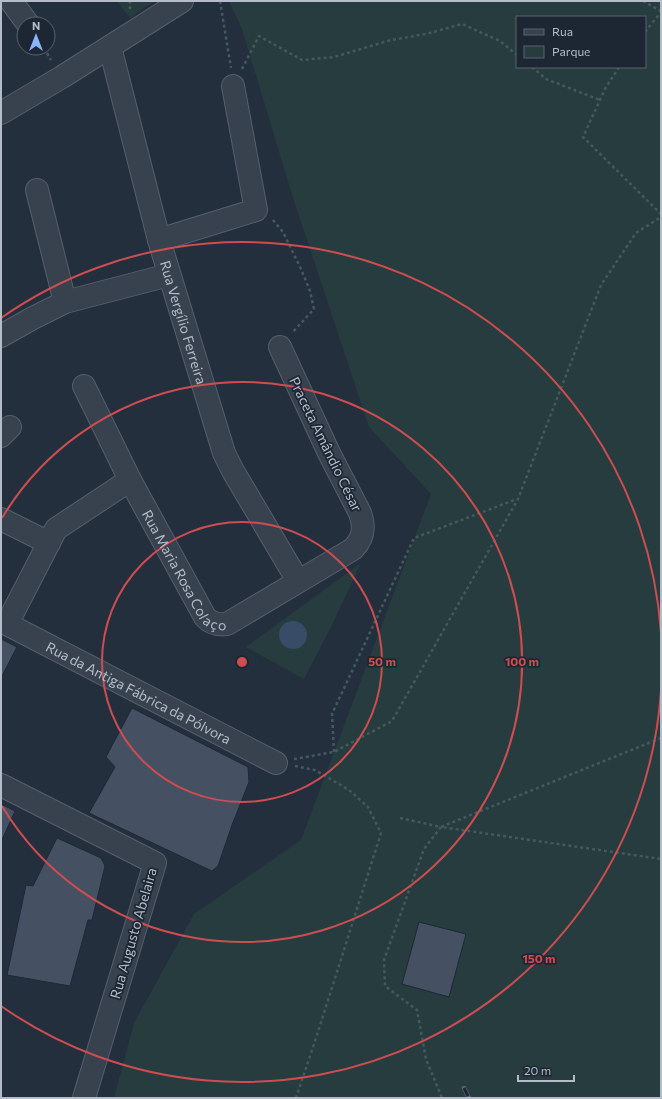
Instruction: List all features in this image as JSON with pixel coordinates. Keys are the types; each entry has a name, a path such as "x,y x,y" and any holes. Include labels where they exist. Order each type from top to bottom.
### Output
{"street":[{"path":"10,1 22,16"},
{"path":"1,113 62,77 182,1"},
{"name":"Rua Vergílio Ferreira","path":"110,47 159,240 227,460 298,581"},
{"path":"159,240 256,210 233,86"},
{"path":"38,190 65,302"},
{"path":"1,336 65,302 169,275"},
{"name":"Praceta Amândio César","path":"280,347 329,453 360,513 363,523 360,541 353,549 298,581"},
{"name":"Rua Maria Rosa Colaço","path":"84,386 130,480 208,620 218,624 227,624 298,581"},
{"path":"4,622 56,529 130,480"},
{"path":"1,519 49,543"},
{"name":"Rua da Antiga Fábrica da Pólvora","path":"4,622 276,763"},
{"name":"Rua Augusto Abelaira","path":"1,785 155,863 84,1098"}],"path":[{"path":"220,1 233,86"},
{"path":"643,1 661,12 646,31"},
{"path":"233,86 259,36 302,60 334,57 390,40 426,34 462,24 500,41 516,54"},
{"path":"533,68 546,78 600,100"},
{"path":"276,763 334,752 392,721 518,499 601,285 636,233 661,216 583,137 605,89 618,68"},
{"path":"256,210 267,213 283,232 310,291 314,309 280,347"},
{"path":"334,752 332,714 414,538 518,499"},
{"path":"442,1098 426,1059 417,1010 385,986 384,960 424,849 441,827 661,738"},
{"path":"276,763 315,770 349,790 368,807 380,833 320,1028 296,1098"},
{"path":"400,818 441,827 661,859"}],"green space":[{"path":"117,1 154,1 130,18"},
{"path":"229,1 661,1 661,1098 114,1098 134,1023 194,914 301,840 431,494 369,427 293,198 242,29"},
{"path":"361,563 332,625 304,679 246,647"}],"water":[{"path":"293,621 303,625 307,635 303,645 293,649 283,645 279,635 283,625"}],"building":[{"path":"1,639 17,647 1,678"},
{"path":"132,708 248,767 249,782 218,866 212,871 89,813 115,767 106,757"},
{"path":"1,804 15,811 1,842"},
{"path":"57,838 101,858 105,866 92,920 88,920 70,986 7,975 26,885 33,886"},
{"path":"419,922 466,934 449,997 402,984"}],"railway":[{"path":"464,1088 469,1098"}]}
